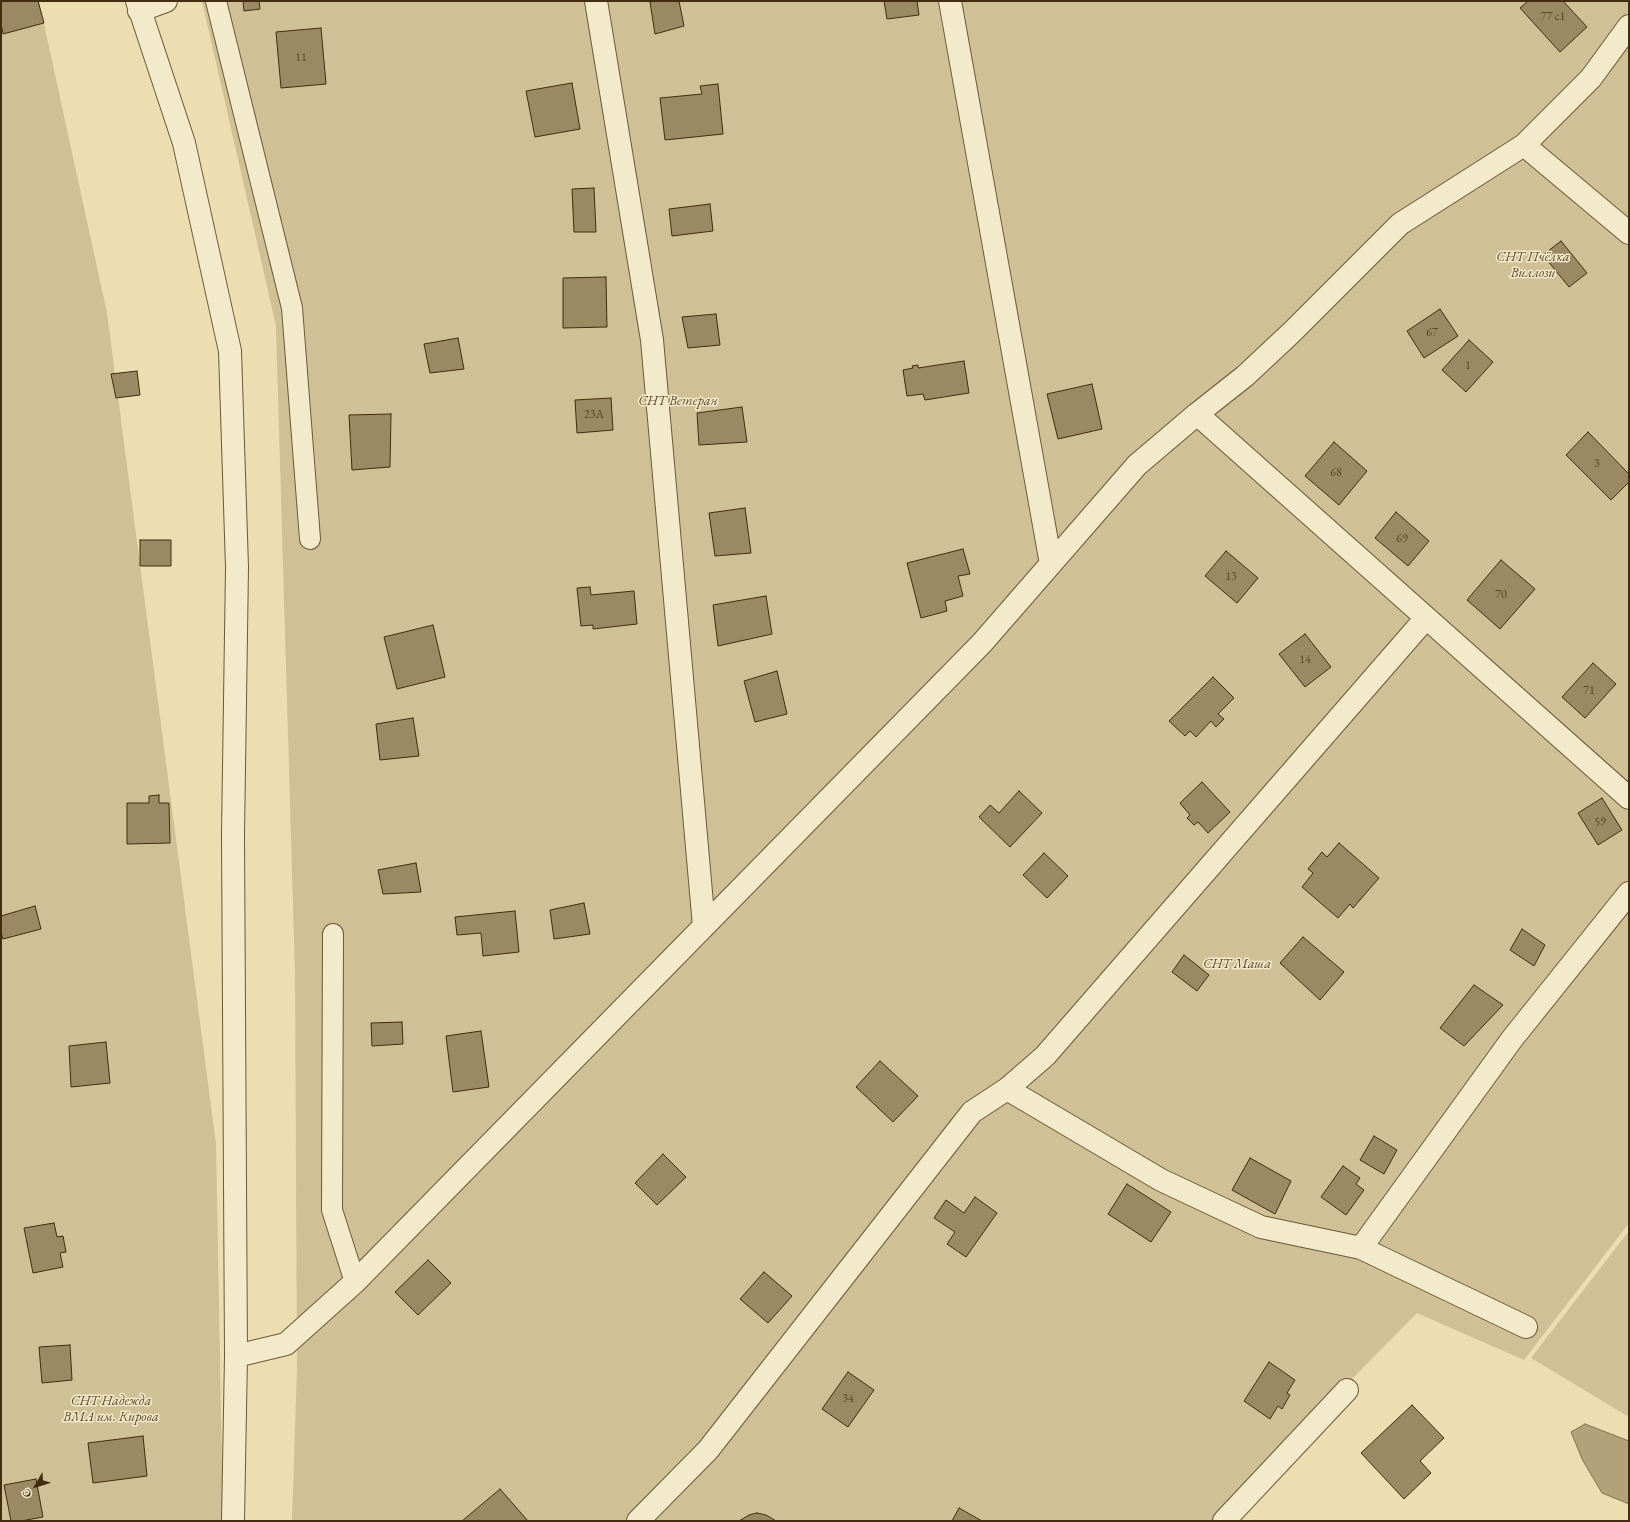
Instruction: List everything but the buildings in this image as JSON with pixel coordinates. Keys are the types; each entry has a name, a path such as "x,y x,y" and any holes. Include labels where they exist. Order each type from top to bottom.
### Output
{"street":[{"path":"166,1 138,6 184,143 230,351 237,567 233,835 236,1356 233,1521"},
{"path":"596,1 652,340 704,926"},
{"path":"950,1 1051,564"},
{"path":"236,1356 286,1344 355,1282 982,643 1138,465 1197,414 1245,376 1292,332 1400,224 1524,145 1591,78 1629,26"},
{"path":"1524,145 1629,233"},
{"path":"1197,414 1629,798"},
{"path":"638,1521 708,1450 972,1112 1007,1089 1045,1056 1426,618"},
{"path":"1361,1248 1512,1039 1629,893"},
{"path":"1007,1089 1161,1180 1261,1227 1361,1248 1526,1327"},
{"path":"1224,1521 1347,1390"}],"lane":[{"path":"216,1 292,308 310,538"},
{"path":"334,934 332,1210 355,1282"}],"green space":[{"name":"СНТ Надежда ВМА им. Кирова","path":"1,1 39,1 107,313 216,1144 223,1521 1,1521"},
{"path":"202,1 1629,1 1629,1223 1524,1360 1417,1313 1212,1521 292,1521 297,1368 295,973 276,326"},
{"path":"1629,1231 1629,1417 1531,1358"}],"shaded area":[{"path":"1585,1424 1629,1441 1629,1504 1602,1493 1583,1461 1571,1432"}],"park label":[{"name":"СНТ Пчёлка Виллози","path":"1533,266"},
{"name":"СНТ Ветеран","path":"678,401"},
{"name":"СНТ Маша","path":"1237,964"}]}
